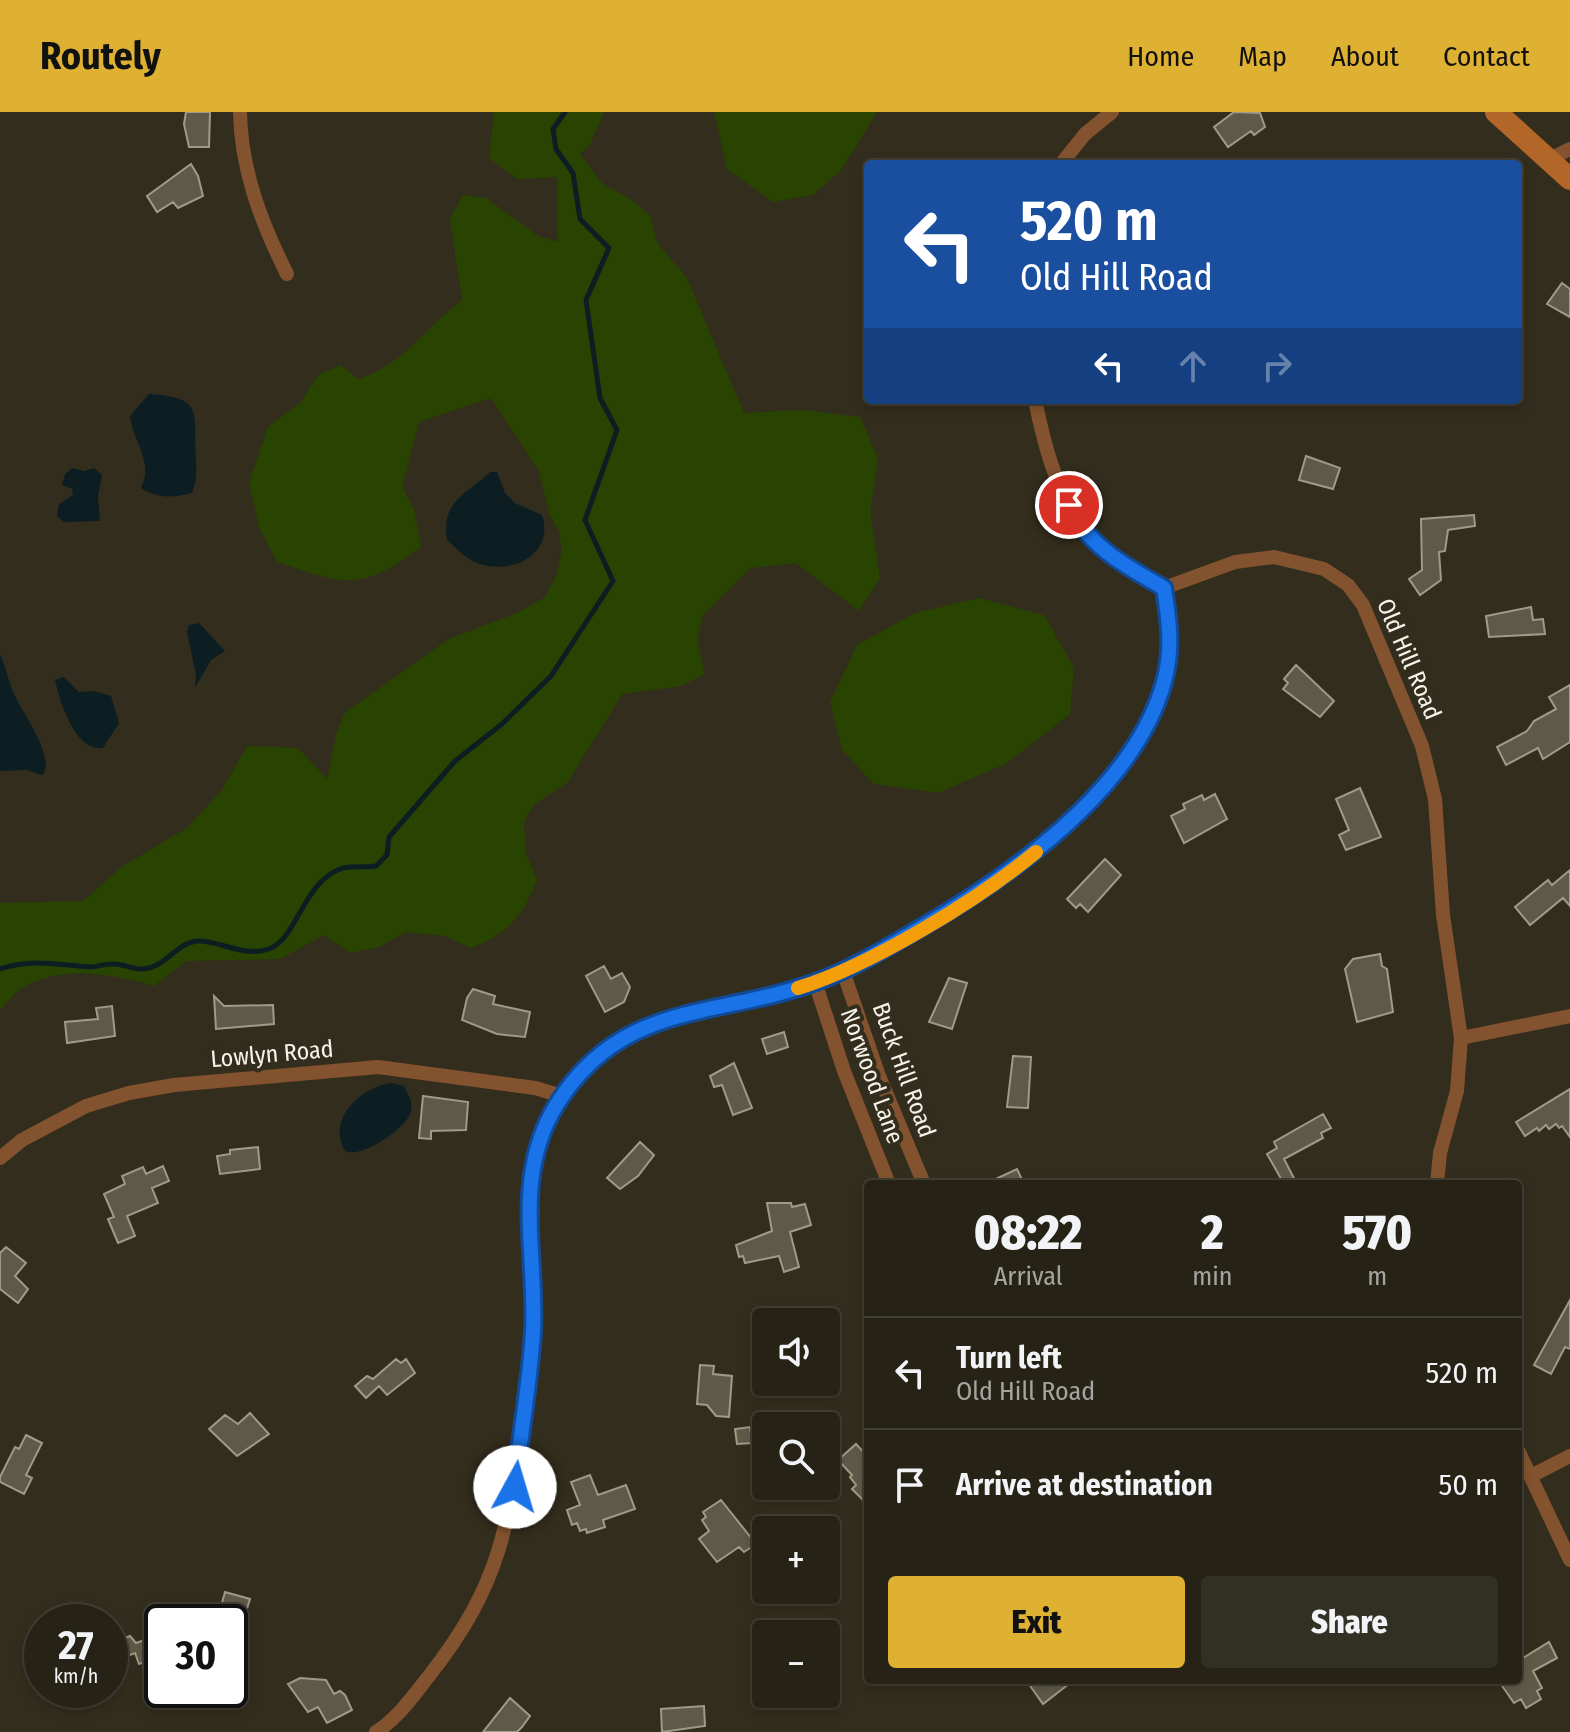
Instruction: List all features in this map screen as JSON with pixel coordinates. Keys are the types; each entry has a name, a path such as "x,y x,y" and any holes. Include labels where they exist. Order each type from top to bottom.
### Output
{"main road":[{"path":"1496,112 1570,179"}],"street":[{"path":"240,112 240,137 249,181 287,274"},
{"path":"1064,160 1074,145 1112,112"},
{"path":"1548,160 1570,149"},
{"path":"377,1732 397,1715 453,1644 485,1587 506,1533 533,1327 527,1229 530,1183 539,1142 562,1096 604,1053 648,1025 693,1010 815,982 843,971 969,900 1013,870 1055,835 1103,785 1147,725 1161,692 1170,643 1164,588 1110,555 1078,521 1057,477 1036,404"},
{"name":"Old Hill Road","path":"1164,588 1235,562 1274,557 1324,569 1341,579 1358,597 1430,771 1443,915 1461,1038 1457,1091 1440,1153 1437,1180"},
{"name":"Buck Hill Road","path":"843,971 879,1076 922,1180"},
{"name":"Norwood Lane","path":"815,982 841,1063 887,1180"},
{"path":"1461,1038 1570,1016"},
{"name":"Lowlyn Road","path":"0,1158 22,1140 86,1106 129,1093 174,1085 378,1067 535,1088 562,1096"},
{"path":"1531,1476 1570,1456"},
{"path":"1522,1458 1570,1560"}],"green space":[{"path":"494,112 604,112 590,145 580,154 603,184 632,200 650,216 658,244 687,278 744,413 803,410 860,417 878,458 870,512 880,578 859,611 796,563 751,568 703,615 697,640 705,674 681,686 622,694 568,782 535,804 524,821 526,853 537,880 520,914 505,930 484,942 471,948 445,936 406,932 379,947 350,953 324,935 280,959 186,961 154,986 106,975 55,976 23,987 0,1009 0,903 83,901 123,866 187,828 222,790 247,746 298,748 327,779 344,713 449,639 517,613 545,597 556,576 562,551 559,531 550,516 539,471 491,398 419,422 402,486 414,510 421,547 400,562 367,578 352,580 320,576 277,562 259,527 249,483 268,427 300,403 318,375 341,365 358,379 374,373 401,355 462,300 450,219 463,195 486,198 538,236 558,242 557,177 517,179 489,158"},
{"path":"714,112 877,112 841,170 813,195 773,202 727,169"},
{"path":"979,598 1044,615 1074,668 1070,714 1007,763 938,793 874,784 842,750 830,702 857,645 915,613"}],"shaded area":[{"path":"149,394 179,399 192,410 196,429 196,470 192,493 166,496 141,488 144,460 130,416"},
{"path":"72,468 84,471 94,468 102,475 98,497 100,521 64,522 57,516 59,504 73,495 72,489 62,485 65,474"},
{"path":"490,472 497,472 505,493 515,503 542,515 543,539 538,549 509,566 497,567 473,561 447,540 446,527 452,507"},
{"path":"199,623 225,651 211,660 195,688 196,675 187,632 189,625"},
{"path":"0,654 15,696 42,748 45,768 42,775 27,770 0,771"},
{"path":"64,677 79,692 94,691 111,696 119,723 103,748 84,742 70,724 55,680"},
{"path":"392,1083 404,1086 411,1101 408,1118 393,1133 372,1146 362,1151 345,1151 340,1139 340,1127 350,1106 369,1090"}],"building":[{"path":"186,112 210,112 209,147 189,147 184,124"},
{"path":"1234,112 1260,113 1265,127 1254,135 1251,131 1228,147 1214,127"},
{"path":"191,164 203,196 178,208 173,202 157,212 147,196"},
{"path":"1562,283 1570,289 1570,317 1547,304"},
{"path":"1306,456 1340,468 1333,489 1299,480"},
{"path":"1474,515 1475,526 1448,530 1445,551 1439,552 1441,580 1420,595 1409,579 1422,570 1421,519"},
{"path":"1531,607 1533,620 1543,619 1545,634 1489,637 1486,616"},
{"path":"1296,665 1334,701 1320,717 1283,689 1288,683 1284,679"},
{"path":"1570,685 1570,742 1543,759 1538,748 1506,765 1497,747 1527,731 1534,721 1556,709 1549,697"},
{"path":"1360,788 1381,837 1346,850 1339,835 1349,830 1336,799"},
{"path":"1215,794 1227,819 1184,843 1171,816 1185,809 1183,804 1202,795 1204,800"},
{"path":"1105,859 1121,875 1088,912 1080,904 1076,908 1067,899"},
{"path":"1570,870 1570,906 1563,898 1530,925 1515,907 1548,880 1552,885"},
{"path":"1380,954 1382,966 1387,969 1393,1012 1357,1022 1345,969 1353,959"},
{"path":"604,966 611,979 622,973 630,987 624,1002 605,1012 586,976"},
{"path":"949,978 967,983 952,1029 929,1022"},
{"path":"473,989 495,996 493,1004 530,1012 525,1037 497,1034 462,1020 467,998"},
{"path":"214,996 224,1006 273,1005 274,1024 216,1029"},
{"path":"112,1006 115,1036 67,1043 65,1022 98,1019 96,1008"},
{"path":"784,1032 788,1047 767,1054 762,1039"},
{"path":"1013,1056 1031,1057 1028,1108 1007,1107"},
{"path":"734,1063 752,1108 733,1115 722,1085 714,1087 710,1076"},
{"path":"1570,1089 1570,1137 1562,1126 1559,1128 1556,1124 1549,1129 1546,1125 1539,1131 1537,1128 1525,1136 1516,1122"},
{"path":"423,1096 468,1102 466,1130 431,1131 431,1139 419,1138"},
{"path":"1323,1114 1331,1128 1321,1133 1323,1138 1284,1159 1295,1180 1282,1180 1267,1154 1277,1148 1274,1142"},
{"path":"640,1142 654,1155 638,1176 620,1189 607,1178"},
{"path":"258,1147 260,1169 220,1174 217,1156 230,1154 230,1150"},
{"path":"163,1166 169,1181 152,1188 158,1203 127,1216 135,1236 118,1243 108,1219 114,1217 104,1194 125,1184 122,1176 143,1167 146,1174"},
{"path":"1017,1169 1022,1180 994,1180"},
{"path":"767,1203 791,1203 792,1207 805,1204 811,1225 790,1232 799,1267 784,1272 779,1256 745,1263 743,1256 739,1257 736,1245 772,1231"},
{"path":"6,1247 26,1263 15,1276 28,1289 18,1303 0,1289 0,1253"},
{"path":"1570,1300 1570,1349 1565,1347 1551,1374 1534,1365"},
{"path":"396,1359 401,1363 406,1359 415,1373 387,1395 379,1386 366,1398 355,1386 367,1376 373,1379"},
{"path":"700,1365 714,1366 713,1374 732,1376 729,1417 716,1416 707,1405 697,1404"},
{"path":"250,1413 269,1434 237,1456 209,1429 225,1415 238,1424"},
{"path":"750,1427 752,1443 737,1444 735,1429"},
{"path":"26,1435 42,1443 26,1475 32,1478 24,1494 0,1482 0,1477 15,1447 19,1449"},
{"path":"856,1444 864,1453 864,1501 852,1489 856,1485 850,1477 852,1475 840,1458"},
{"path":"590,1475 598,1495 626,1485 635,1509 603,1520 605,1527 587,1533 586,1529 580,1531 577,1523 572,1525 567,1510 580,1505 571,1482"},
{"path":"721,1500 752,1539 752,1547 744,1552 739,1547 717,1562 699,1539 709,1531 702,1520 706,1517 703,1512"},
{"path":"225,1592 250,1599 248,1605 222,1604"},
{"path":"128,1637 136,1643 144,1640 144,1662 139,1664 135,1653 128,1656"},
{"path":"1549,1642 1557,1658 1533,1671 1542,1688 1537,1691 1541,1699 1526,1708 1521,1699 1514,1703 1501,1684 1522,1684 1522,1659"},
{"path":"300,1678 326,1680 334,1694 340,1691 345,1695 352,1710 327,1723 318,1707 308,1712 288,1684"},
{"path":"1029,1684 1069,1684 1043,1704"},
{"path":"510,1698 530,1716 522,1727 517,1732 483,1732"},
{"path":"704,1706 705,1726 662,1732 661,1709"}],"waterway":[{"path":"0,969 34,963 90,967 114,964 144,969 159,964 183,946 197,941 241,950 269,949 287,934 308,898 327,876 344,868 376,866 387,855 389,837 455,761 502,724 551,676 613,581 585,520 617,430 600,398 586,300 609,248 580,219 573,173 556,149 553,129 565,112"}],"slow traffic":[{"path":"798,988 843,971 903,938 988,888 1036,852"}],"route":[{"path":"515,1487 533,1327 527,1229 530,1183 535,1156 550,1116 575,1080 604,1053 648,1025 693,1010 792,990 830,977 969,900 1013,870 1055,835 1103,785 1147,725 1169,663 1170,633 1164,588 1110,555 1084,530 1069,505"}]}
